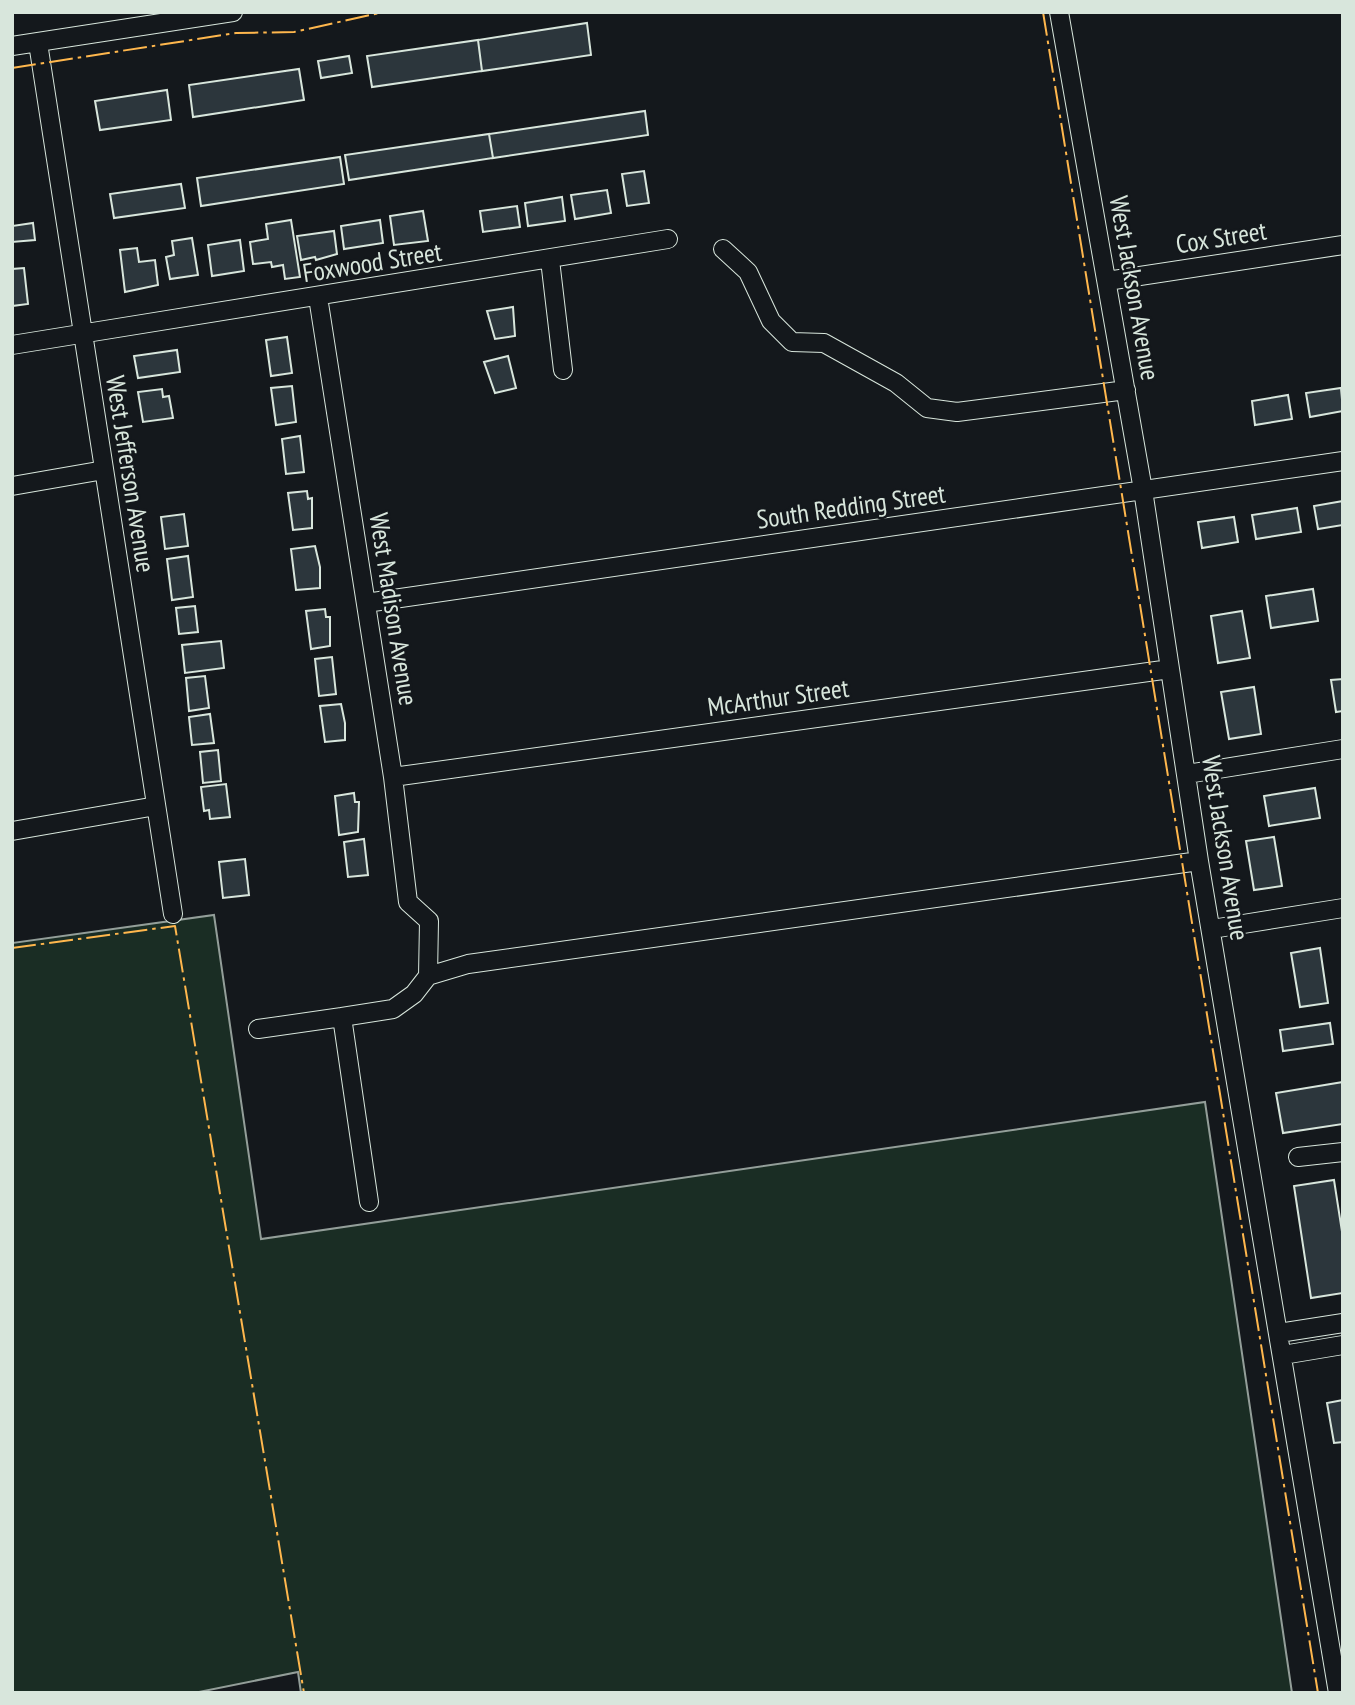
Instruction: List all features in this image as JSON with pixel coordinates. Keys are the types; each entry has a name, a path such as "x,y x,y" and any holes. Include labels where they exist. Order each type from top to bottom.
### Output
{"street":[{"path":"12,46 233,12"},
{"name":"West Jackson Avenue","path":"1059,12 1143,490 1199,861 1338,1693"},
{"name":"West Jefferson Avenue","path":"38,43 173,914"},
{"name":"Foxwood Street","path":"12,345 668,239"},
{"name":"Cox Street","path":"1107,281 1343,245"},
{"path":"723,249 748,272 771,321 792,342 824,343 896,383 927,408 957,412 1126,390"},
{"path":"550,260 563,370"},
{"name":"West Madison Avenue","path":"318,297 393,777 408,902 429,921 428,976"},
{"name":"South Redding Street","path":"366,603 1343,461"},
{"path":"12,486 104,470"},
{"name":"McArthur Street","path":"393,777 1170,669"},
{"path":"1187,774 1343,749"},
{"path":"12,831 156,806"},
{"path":"258,1029 393,1009 414,994 428,976 468,964 1199,861"},
{"path":"1212,929 1343,908"},
{"path":"342,1017 369,1202"},
{"path":"1298,1157 1343,1152"},
{"path":"1279,1333 1343,1323"},
{"path":"1283,1355 1343,1345"}],"green space":[{"path":"214,915 261,1239 1205,1102 1292,1693 301,1693 298,1672 194,1693 12,1693 12,943"}],"building":[{"path":"587,23 591,55 482,71 478,40"},
{"path":"478,40 482,71 372,87 367,56"},
{"path":"349,56 352,73 321,78 318,61"},
{"path":"299,69 304,100 193,117 189,85"},
{"path":"167,90 171,120 100,130 95,101"},
{"path":"645,111 648,135 493,158 489,134"},
{"path":"489,134 493,158 349,180 345,155"},
{"path":"340,157 344,184 201,206 197,178"},
{"path":"644,171 649,203 627,206 622,174"},
{"path":"181,184 185,208 114,218 110,194"},
{"path":"607,190 611,213 575,219 571,195"},
{"path":"562,197 565,221 528,226 525,203"},
{"path":"517,206 520,227 483,232 480,211"},
{"path":"423,211 428,241 394,245 390,216"},
{"path":"291,220 300,277 285,279 283,265 272,267 271,262 253,264 250,242 268,239 266,224"},
{"path":"380,220 383,243 344,249 341,226"},
{"path":"33,223 35,240 12,242 12,226"},
{"path":"334,231 337,254 316,260 315,257 301,260 297,236"},
{"path":"192,238 198,275 170,279 166,257 174,255 172,241"},
{"path":"240,240 244,271 212,276 208,245"},
{"path":"137,248 139,262 155,260 158,285 125,292 120,250"},
{"path":"24,268 28,304 12,306 12,269"},
{"path":"513,307 515,336 495,339 487,311"},
{"path":"287,337 292,373 271,376 266,340"},
{"path":"177,350 180,372 138,378 134,356"},
{"path":"508,356 516,388 495,393 484,362"},
{"path":"292,386 296,422 276,425 271,388"},
{"path":"1341,388 1343,411 1310,417 1306,393"},
{"path":"162,389 163,397 169,396 173,418 143,422 138,392"},
{"path":"1288,395 1292,419 1255,425 1252,401"},
{"path":"300,436 304,472 286,474 282,439"},
{"path":"307,491 308,499 312,498 312,528 293,530 288,493"},
{"path":"1343,501 1343,525 1318,529 1314,506"},
{"path":"1297,508 1301,532 1256,539 1252,515"},
{"path":"184,514 188,546 165,549 161,517"},
{"path":"1234,517 1238,542 1202,548 1198,522"},
{"path":"315,546 320,567 320,588 296,590 291,549"},
{"path":"188,556 193,597 172,600 167,559"},
{"path":"1313,589 1318,621 1271,628 1266,596"},
{"path":"195,606 198,632 179,634 176,608"},
{"path":"325,609 326,617 330,617 330,646 311,649 306,611"},
{"path":"1242,611 1250,658 1218,663 1211,616"},
{"path":"221,641 224,668 185,673 182,645"},
{"path":"332,657 336,694 319,696 315,659"},
{"path":"205,676 209,708 189,711 186,678"},
{"path":"1343,679 1343,711 1336,712 1331,680"},
{"path":"1254,687 1261,734 1229,739 1221,692"},
{"path":"341,704 345,740 325,742 320,706"},
{"path":"210,714 214,743 192,745 189,717"},
{"path":"218,750 221,781 203,783 200,752"},
{"path":"226,784 230,817 210,819 209,810 204,811 201,787"},
{"path":"1315,788 1320,818 1269,826 1264,796"},
{"path":"354,793 355,802 359,802 358,832 339,835 335,796"},
{"path":"1274,837 1282,886 1254,890 1246,841"},
{"path":"364,839 368,875 348,877 344,842"},
{"path":"245,859 249,895 223,898 219,862"},
{"path":"1320,948 1328,1003 1300,1007 1291,953"},
{"path":"1330,1023 1333,1044 1283,1051 1280,1030"},
{"path":"1343,1082 1343,1124 1283,1133 1276,1093"},
{"path":"1334,1180 1343,1238 1343,1293 1311,1298 1294,1186"},
{"path":"1343,1400 1343,1442 1334,1443 1327,1403"}],"power":[{"path":"12,68 236,33 294,32 384,12"},
{"path":"1043,12 1318,1693"},
{"path":"12,948 175,926 304,1693"}]}
